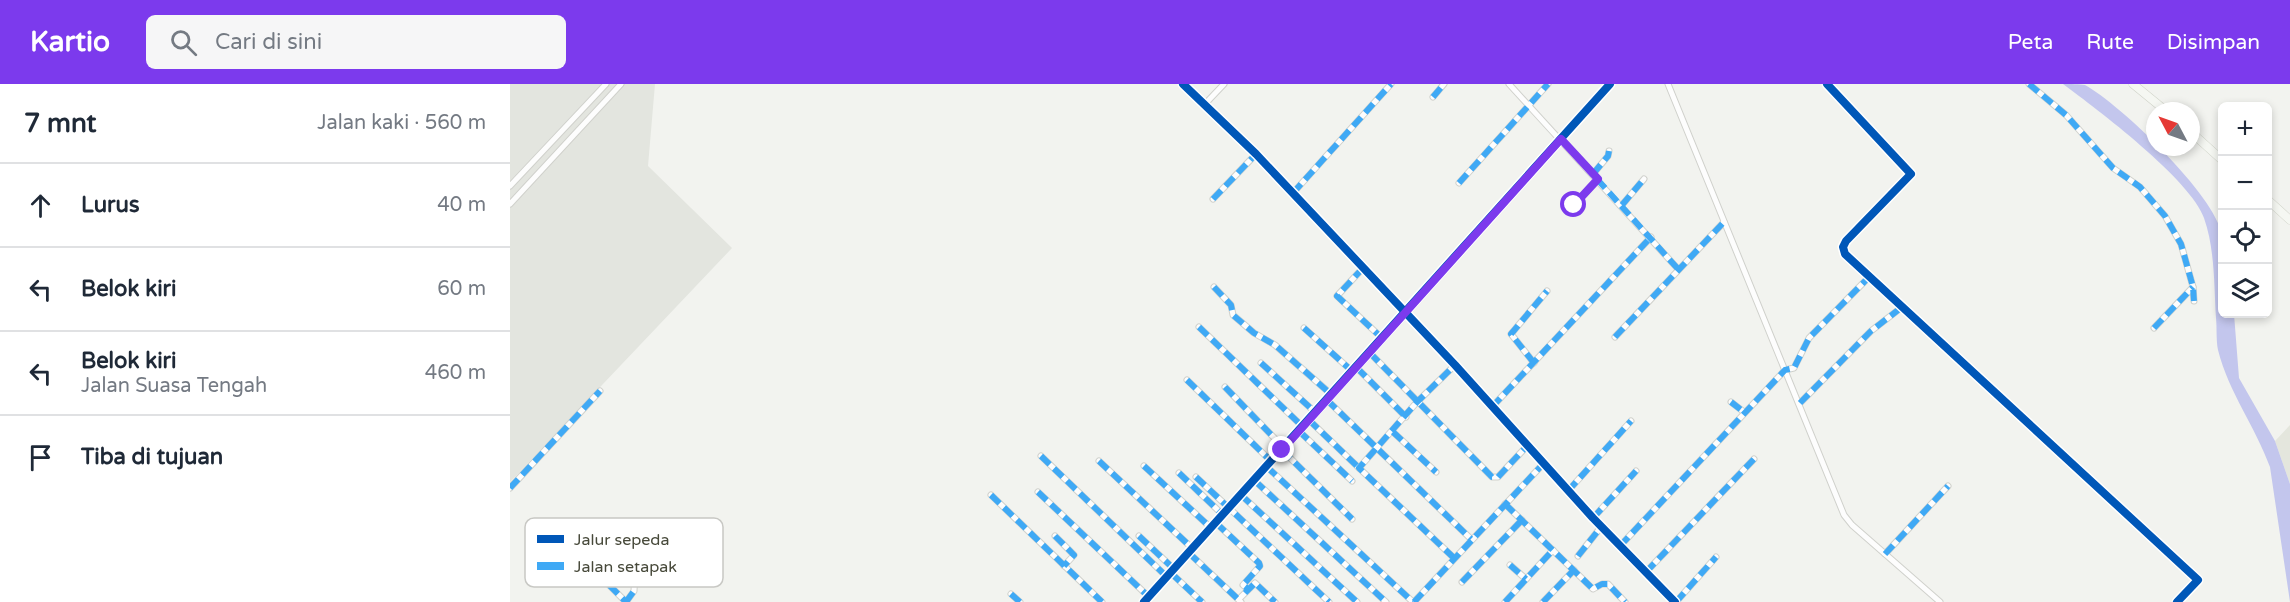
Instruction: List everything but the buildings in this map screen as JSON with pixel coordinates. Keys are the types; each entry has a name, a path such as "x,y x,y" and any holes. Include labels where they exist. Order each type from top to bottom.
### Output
{"street":[{"path":"510,186 606,84"},
{"path":"510,204 621,84"},
{"path":"1182,84 1256,154 1361,270 1455,365 1601,527 1668,596 1675,602 1716,557"},
{"path":"1205,104 1224,84"},
{"path":"1293,193 1391,84"},
{"path":"1433,97 1444,84"},
{"path":"1509,84 1622,205 1678,270"},
{"path":"1459,183 1548,84"},
{"path":"1038,492 1147,599 1610,84"},
{"path":"1668,84 1844,515 1940,602"},
{"path":"1827,84 1911,174 1845,244 1845,254 2198,580 2177,602"},
{"path":"2029,84 2066,115 2113,168 2140,187 2154,202 2181,244 2193,287 2194,301"},
{"path":"2133,84 2155,102"},
{"path":"2200,140 2218,156"},
{"path":"1593,174 1608,156 1609,151"},
{"path":"1213,199 1256,154"},
{"path":"1574,205 1598,179"},
{"path":"1622,205 1644,179"},
{"path":"2272,204 2290,220"},
{"path":"1615,337 1724,222"},
{"path":"1492,407 1651,237"},
{"path":"1361,270 1337,298 1383,339"},
{"path":"1620,546 1785,370 1794,368 1809,338 1869,277"},
{"path":"1214,287 1231,305 1233,315 1254,333 1275,345 1471,539"},
{"path":"2154,328 2193,287"},
{"path":"1534,363 1511,334 1547,291"},
{"path":"1800,403 1871,331 1902,307"},
{"path":"1199,327 1352,481"},
{"path":"1304,328 1355,370 1406,417"},
{"path":"1370,353 1492,477 1498,477 1527,446"},
{"path":"1261,363 1316,413"},
{"path":"1359,468 1417,402 1455,365"},
{"path":"1186,380 1414,602 1544,463"},
{"path":"1225,387 1352,519"},
{"path":"510,488 600,391"},
{"path":"1731,402 1744,412"},
{"path":"1309,420 1455,558"},
{"path":"1568,491 1631,421"},
{"path":"1393,432 1436,472"},
{"path":"1041,456 1202,602"},
{"path":"1646,572 1754,459"},
{"path":"1099,461 1240,601 1255,583 1275,602"},
{"path":"1144,466 1259,562 1243,585 1248,589"},
{"path":"1593,518 1636,471"},
{"path":"1179,473 1223,516"},
{"path":"1196,477 1329,602"},
{"path":"1254,481 1386,602"},
{"path":"1885,554 1948,486"},
{"path":"991,495 1102,602"},
{"path":"1241,495 1356,602"},
{"path":"1505,504 1593,589 1602,584 1608,585 1624,602"},
{"path":"1462,582 1522,520"},
{"path":"1578,556 1601,527"},
{"path":"1055,536 1074,555 1064,566"},
{"path":"1138,536 1171,573"},
{"path":"1505,602 1553,550"},
{"path":"1510,565 1526,579"},
{"path":"1545,602 1574,570"},
{"path":"611,587 626,602 634,587"},
{"path":"1011,594 1020,602"},
{"path":"1662,602 1668,596"}],"shaded area":[{"path":"510,84 655,84 648,166 732,248 510,482"},
{"path":"2290,425 2290,484 2275,441"}],"water":[{"path":"2063,84 2085,85 2101,95 2146,135 2146,150"},
{"path":"2153,156 2168,156 2203,198 2218,224 2218,318 2234,318 2239,378 2275,441 2290,484 2290,602 2270,467 2235,395 2218,350 2212,255 2208,230 2196,202"}],"marked path":[{"path":"1293,193 1391,84"},
{"path":"1433,97 1444,84"},
{"path":"1459,183 1548,84"},
{"path":"2029,84 2066,115 2113,168 2140,187 2165,216 2181,244 2193,287 2194,301"},
{"path":"1561,139 1678,269"},
{"path":"1593,174 1608,156 1609,151"},
{"path":"1213,199 1256,154"},
{"path":"1574,205 1598,179"},
{"path":"1622,205 1644,179"},
{"path":"1615,337 1724,222"},
{"path":"1492,407 1651,237"},
{"path":"1363,268 1337,296 1383,339"},
{"path":"1620,546 1785,370 1794,368 1809,338 1869,277"},
{"path":"1214,287 1231,305 1233,315 1254,333 1275,345 1332,395"},
{"path":"2154,328 2193,287"},
{"path":"1534,363 1511,334 1547,291"},
{"path":"1800,403 1871,331 1902,307"},
{"path":"1199,327 1303,427"},
{"path":"1304,328 1353,372"},
{"path":"1370,353 1492,477 1498,477 1527,446"},
{"path":"1261,363 1316,413"},
{"path":"1454,558 1359,468 1417,402 1455,365"},
{"path":"1357,368 1406,417"},
{"path":"1187,380 1272,462"},
{"path":"1225,387 1284,448"},
{"path":"510,488 600,391"},
{"path":"1327,400 1471,539"},
{"path":"1731,402 1744,412"},
{"path":"1309,420 1359,468"},
{"path":"1568,491 1631,421"},
{"path":"1299,431 1352,481"},
{"path":"1393,432 1436,472"},
{"path":"1282,450 1352,519"},
{"path":"1041,456 1167,577"},
{"path":"1646,572 1754,459"},
{"path":"1099,461 1193,549"},
{"path":"1414,602 1544,463"},
{"path":"1144,466 1211,528"},
{"path":"1267,467 1413,602"},
{"path":"1593,518 1636,471"},
{"path":"1179,473 1223,515"},
{"path":"1196,477 1329,602"},
{"path":"1255,481 1386,602"},
{"path":"1885,554 1948,486"},
{"path":"1038,492 1149,597"},
{"path":"991,495 1102,602"},
{"path":"1241,495 1357,602"},
{"path":"1505,504 1593,589 1602,584 1608,584 1625,602"},
{"path":"1462,582 1522,520"},
{"path":"1216,523 1259,563 1260,566 1243,585 1248,589"},
{"path":"1578,556 1601,527"},
{"path":"1055,536 1074,555 1064,566"},
{"path":"1139,536 1174,569"},
{"path":"1505,602 1553,550"},
{"path":"1189,553 1241,602"},
{"path":"1676,602 1716,557"},
{"path":"1510,565 1526,579"},
{"path":"1543,602 1574,570"},
{"path":"1171,573 1202,602"},
{"path":"1245,593 1255,583 1275,602"},
{"path":"611,587 626,602"},
{"path":"626,602 634,587"},
{"path":"1011,594 1020,602"}],"cycle path":[{"path":"1183,84 1256,154 1455,365 1593,518 1675,602"},
{"path":"1144,602 1610,84"},
{"path":"1827,84 1911,174 1846,241 1843,247 1845,254 2198,580 2177,602"}],"route":[{"path":"1282,450 1561,139 1598,179 1574,205"}]}
